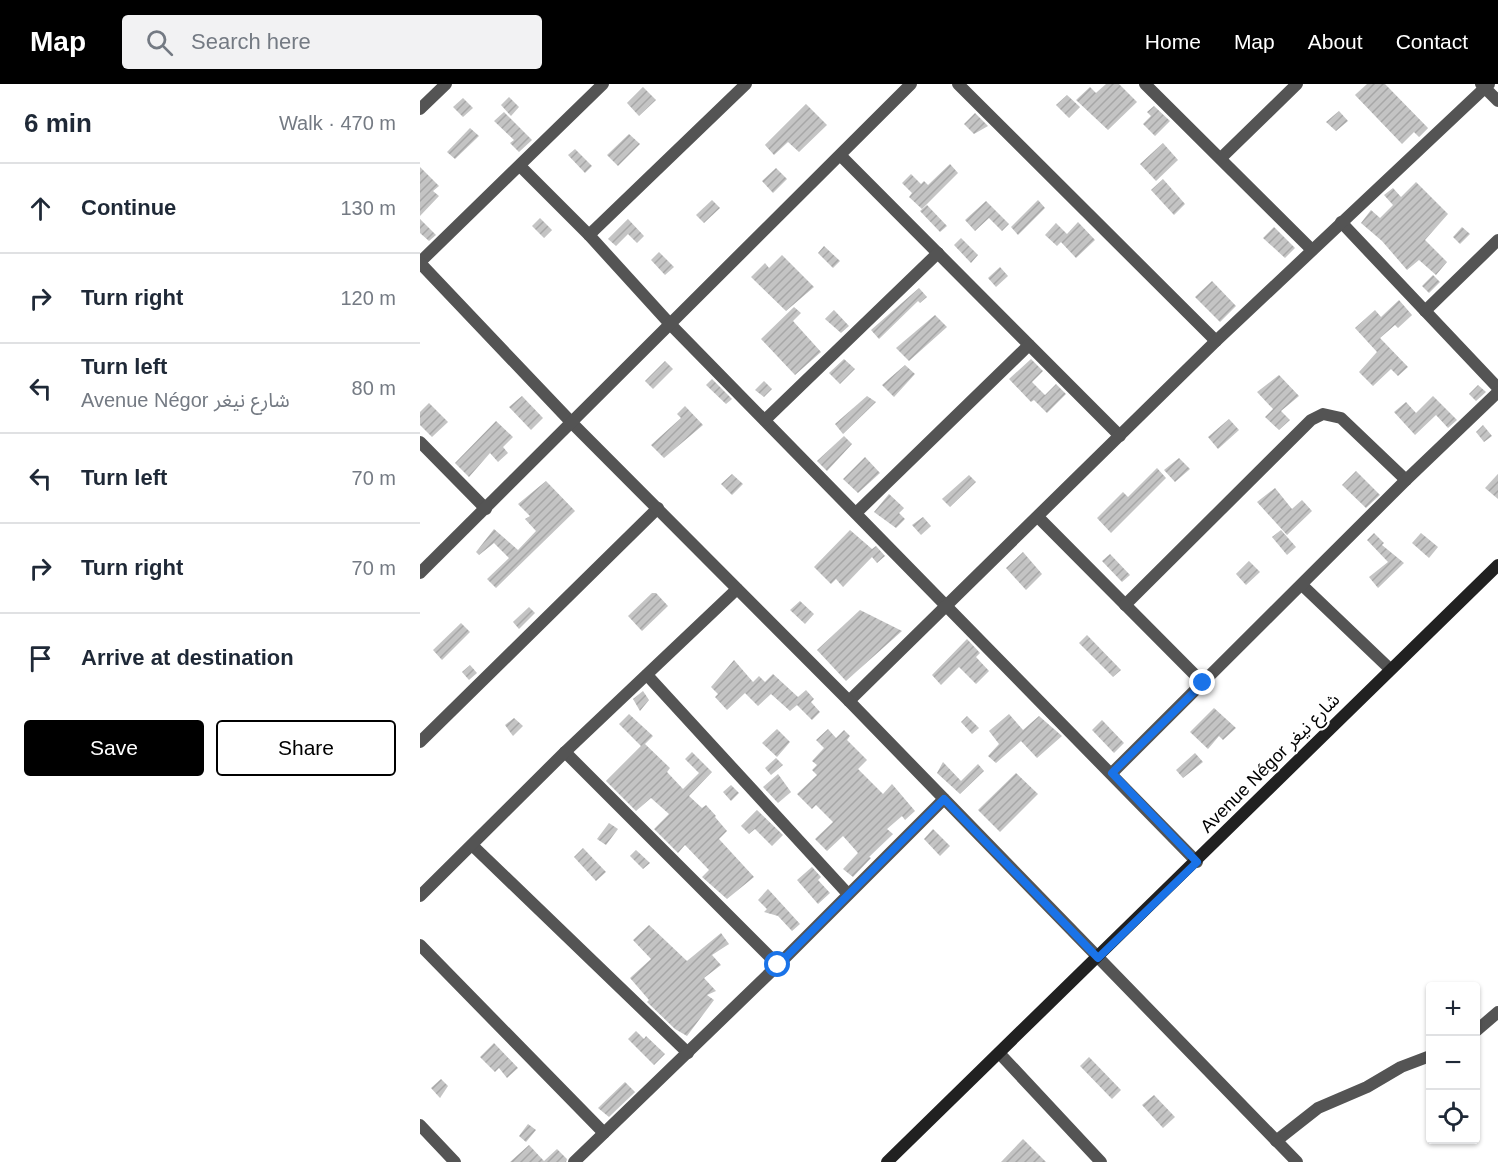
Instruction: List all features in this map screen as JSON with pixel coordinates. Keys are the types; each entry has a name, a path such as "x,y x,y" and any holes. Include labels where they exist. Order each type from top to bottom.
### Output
{"main road":[{"name":"Avenue Négor شارع نيغر","path":"887,1162 1197,862 1390,669 1498,565"}],"street":[{"path":"420,109 446,84"},
{"path":"603,84 420,262 572,423 849,701 1297,1162"},
{"path":"589,235 746,84"},
{"path":"420,573 911,84"},
{"path":"958,84 1216,341"},
{"path":"1145,84 1312,250"},
{"path":"1221,158 1297,84"},
{"path":"849,701 1216,341 1485,85 1498,101"},
{"path":"841,156 1120,436"},
{"path":"520,166 589,235 670,324 1197,862"},
{"path":"1341,222 1498,388"},
{"path":"1425,312 1498,240"},
{"path":"765,420 938,253"},
{"path":"856,513 1029,345"},
{"path":"1112,773 1406,480 1498,392"},
{"path":"1125,605 1311,420 1323,414 1341,418 1406,480"},
{"path":"420,442 486,509"},
{"path":"420,742 658,508"},
{"path":"1038,517 1203,683"},
{"path":"1302,585 1390,669"},
{"path":"420,896 473,846 565,752 737,589"},
{"path":"647,675 848,894"},
{"path":"565,752 778,965"},
{"path":"574,1162 778,965 944,799"},
{"path":"473,846 688,1053"},
{"path":"420,945 604,1133"},
{"path":"1480,1027 1498,1012"},
{"path":"1000,1054 1098,1161"},
{"path":"1276,1141 1318,1108 1367,1087 1401,1067 1426,1058"},
{"path":"420,1125 455,1162"}],"building":[{"path":"1106,84 1119,84 1137,102 1108,130 1076,100 1090,87 1096,93"},
{"path":"1367,84 1385,84 1428,128 1419,137 1414,132 1402,144 1355,95"},
{"path":"643,87 656,100 639,116 627,103"},
{"path":"1067,95 1080,107 1069,118 1056,105"},
{"path":"509,97 519,107 511,116 501,105"},
{"path":"463,98 473,108 463,117 453,107"},
{"path":"806,104 827,125 799,152 788,142 774,155 765,145"},
{"path":"1154,106 1170,121 1155,136 1143,124 1151,116 1147,112"},
{"path":"1339,111 1348,121 1336,131 1326,122"},
{"path":"504,112 532,140 519,152 510,143 514,140 494,121"},
{"path":"975,113 988,126 974,134 964,124"},
{"path":"470,128 479,136 455,159 447,152"},
{"path":"629,134 640,144 618,166 607,155"},
{"path":"1163,143 1178,160 1156,181 1140,164"},
{"path":"575,149 592,166 585,173 568,155"},
{"path":"950,164 958,173 922,209 909,197 912,193 902,183 911,174 921,184 924,181 928,185"},
{"path":"420,167 439,186 433,191 439,196 420,216"},
{"path":"776,168 787,179 773,193 762,181"},
{"path":"1163,179 1185,204 1174,215 1151,190"},
{"path":"1416,182 1448,214 1425,240 1447,262 1436,275 1419,260 1407,270 1382,241 1361,223 1371,210 1380,218 1393,205 1384,195 1393,188 1401,197"},
{"path":"712,200 720,208 704,223 696,215"},
{"path":"1038,200 1045,208 1018,235 1011,227"},
{"path":"986,201 1009,224 1002,231 989,218 975,231 965,220"},
{"path":"927,205 947,226 940,232 920,211"},
{"path":"540,218 552,230 544,238 532,226"},
{"path":"420,219 436,235 429,241 420,233"},
{"path":"628,219 644,236 637,243 628,234 616,246 608,239"},
{"path":"1078,222 1095,240 1076,258 1061,242 1057,246 1045,235 1056,223 1067,234"},
{"path":"1274,227 1295,248 1285,258 1263,238"},
{"path":"1462,227 1470,234 1460,244 1453,237"},
{"path":"961,238 978,255 971,263 954,245"},
{"path":"824,246 840,261 833,268 818,253"},
{"path":"659,252 674,267 665,275 651,260"},
{"path":"782,255 814,287 786,311 751,277 765,263 769,268"},
{"path":"1000,267 1008,276 996,287 988,278"},
{"path":"1433,275 1440,282 1429,293 1422,286"},
{"path":"1212,281 1236,306 1220,322 1195,297"},
{"path":"919,288 927,297 920,303 918,301 879,339 871,330"},
{"path":"1399,300 1412,315 1398,328 1395,325 1380,338 1408,367 1398,376 1391,369 1373,386 1359,372 1377,352 1355,328 1375,310 1381,317"},
{"path":"794,307 801,313 793,321 821,352 795,375 761,339"},
{"path":"834,310 849,326 841,333 825,319"},
{"path":"935,315 947,327 909,361 896,348"},
{"path":"844,359 855,369 840,384 829,373"},
{"path":"1031,359 1043,371 1032,382 1045,395 1056,384 1066,394 1047,413 1034,400 1031,402 1009,379"},
{"path":"665,361 673,369 653,389 645,381"},
{"path":"905,365 915,374 894,397 882,385"},
{"path":"1279,375 1299,396 1281,411 1290,420 1279,430 1265,417 1273,409 1257,392"},
{"path":"712,379 732,399 726,404 706,385"},
{"path":"764,381 772,389 764,397 755,390"},
{"path":"1478,385 1486,392 1476,401 1469,394"},
{"path":"522,396 543,418 531,430 509,407"},
{"path":"867,396 876,402 843,434 835,424"},
{"path":"1433,396 1457,420 1448,428 1436,415 1415,435 1394,412 1406,402 1416,413"},
{"path":"429,403 448,422 432,437 420,425 420,412"},
{"path":"685,406 703,425 664,458 651,445 681,418 677,414"},
{"path":"1229,419 1239,430 1218,449 1208,437"},
{"path":"496,421 513,437 503,447 508,453 498,462 490,453 469,477 455,463"},
{"path":"1483,425 1492,436 1484,442 1476,432"},
{"path":"844,436 852,444 827,471 817,461"},
{"path":"865,457 880,473 858,493 843,479"},
{"path":"1179,458 1190,469 1175,482 1164,470"},
{"path":"1157,468 1166,478 1111,533 1097,518 1123,492 1128,497"},
{"path":"1356,471 1380,495 1366,508 1342,485"},
{"path":"732,474 743,484 732,495 721,484"},
{"path":"1498,474 1498,499 1485,488"},
{"path":"969,475 976,482 950,507 942,499"},
{"path":"546,481 575,511 496,588 487,579 509,558 494,543 479,555 476,552 494,529 518,550 536,531 525,519 530,516 518,504"},
{"path":"1275,488 1292,509 1302,500 1312,511 1287,535 1257,502"},
{"path":"889,494 904,508 899,513 905,519 896,528 874,512"},
{"path":"923,517 931,526 921,535 912,525"},
{"path":"850,530 872,549 876,546 885,556 877,563 872,557 843,587 836,579 831,584 814,567"},
{"path":"1281,530 1296,547 1287,555 1272,537"},
{"path":"1374,533 1384,543 1382,545 1404,563 1378,588 1369,577 1388,562 1367,540"},
{"path":"1421,533 1438,547 1429,558 1412,543"},
{"path":"1023,552 1042,574 1026,590 1006,568"},
{"path":"1110,554 1130,575 1122,582 1102,561"},
{"path":"1249,561 1260,572 1246,585 1236,574"},
{"path":"652,593 656,593 668,606 642,631 628,616"},
{"path":"800,601 814,614 805,624 790,610"},
{"path":"529,607 535,613 519,629 513,622"},
{"path":"860,610 902,631 846,681 817,650"},
{"path":"461,623 470,632 442,660 433,650"},
{"path":"1087,635 1121,670 1113,677 1079,643"},
{"path":"967,639 980,653 976,657 989,671 976,684 959,667 941,685 932,675"},
{"path":"734,660 753,682 759,676 765,682 773,674 798,697 806,690 814,699 811,702 820,712 812,720 797,705 790,711 771,694 758,706 745,693 727,710 715,697 718,694 711,687"},
{"path":"470,665 477,673 469,680 462,672"},
{"path":"643,691 649,700 640,711 633,699"},
{"path":"1214,708 1236,728 1223,740 1219,736 1208,749 1190,732"},
{"path":"629,714 653,736 645,744 670,768 667,772 683,789 699,773 685,759 692,752 712,772 689,796 702,808 706,805 716,816 727,831 719,839 754,877 727,899 702,877 709,870 685,845 678,853 654,829 669,814 651,798 636,811 606,781 641,746 619,724"},
{"path":"1009,714 1023,730 1039,716 1062,736 1037,758 1021,741 996,763 988,756 999,744 989,731"},
{"path":"967,716 979,728 972,734 961,722"},
{"path":"514,718 523,726 513,736 505,725"},
{"path":"1102,720 1124,743 1114,753 1092,730"},
{"path":"777,729 790,742 777,757 762,743"},
{"path":"828,729 836,738 844,730 850,736 847,740 867,760 858,769 883,794 892,784 915,811 905,820 902,816 887,829 893,834 869,857 871,858 853,877 843,869 858,853 843,836 827,851 815,839 833,822 816,805 812,809 797,794 817,775 812,770 817,765 812,761 824,748 816,740"},
{"path":"1195,753 1203,762 1183,778 1176,770"},
{"path":"776,758 783,765 771,775 765,768"},
{"path":"943,762 961,781 978,764 984,771 960,794 937,773"},
{"path":"1016,773 1038,794 1000,832 978,810"},
{"path":"778,774 791,792 778,803 763,787"},
{"path":"731,785 739,793 731,801 723,792"},
{"path":"757,810 783,835 772,846 755,829 749,834 741,826"},
{"path":"609,823 618,829 606,845 597,839"},
{"path":"933,829 950,846 940,856 924,839"},
{"path":"583,848 606,872 596,881 574,857"},
{"path":"636,850 650,863 643,869 630,856"},
{"path":"812,867 821,877 818,880 830,893 818,904 797,880"},
{"path":"768,889 800,924 792,931 778,916 764,912 767,909 758,900"},
{"path":"649,925 687,961 721,933 729,944 712,955 721,965 704,978 716,991 707,995 714,1000 687,1036 675,1029 647,1002 649,1000 630,978 651,959 633,940"},
{"path":"636,1031 644,1039 646,1036 665,1054 654,1065 628,1039"},
{"path":"494,1043 518,1068 507,1078 499,1068 495,1072 480,1057"},
{"path":"1089,1057 1121,1090 1112,1099 1080,1066"},
{"path":"441,1079 448,1086 440,1098 431,1088"},
{"path":"625,1082 635,1092 609,1117 598,1108"},
{"path":"1154,1095 1175,1117 1163,1128 1142,1105"},
{"path":"528,1124 536,1130 526,1142 519,1136"},
{"path":"1023,1139 1046,1162 1001,1162"},
{"path":"529,1145 544,1161 557,1149 567,1159 566,1162 510,1162"}],"route":[{"path":"778,965 944,799 1098,958 1197,862 1112,773 1203,683"}]}
